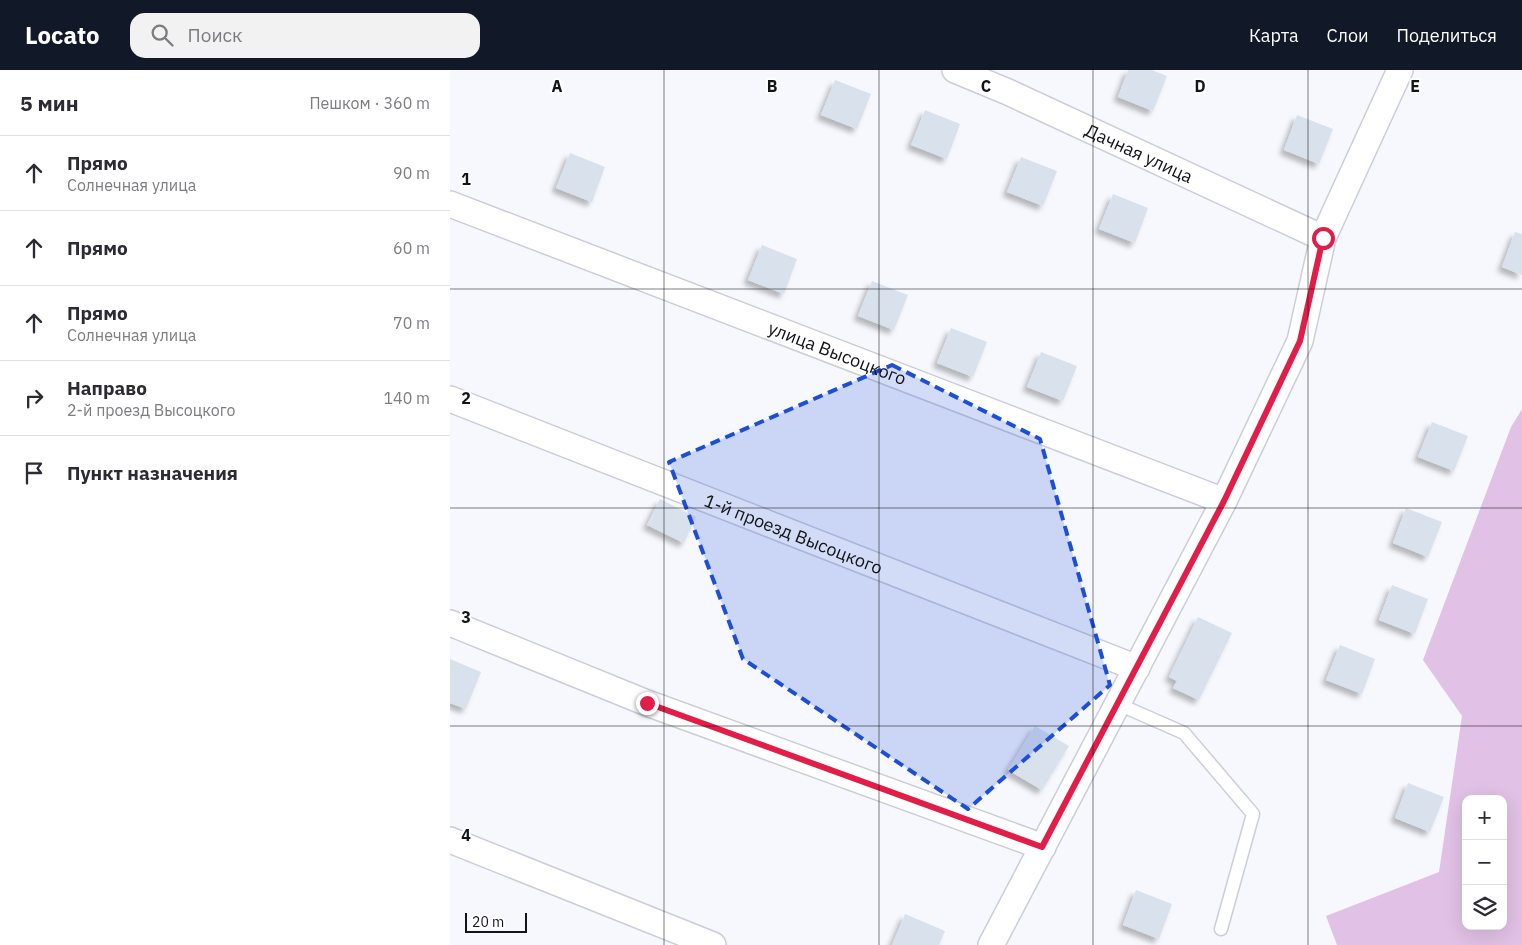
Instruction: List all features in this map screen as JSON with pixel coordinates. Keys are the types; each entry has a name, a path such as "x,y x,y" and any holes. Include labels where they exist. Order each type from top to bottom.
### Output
{"street":[{"name":"Дачная улица","path":"955,70 1008,92 1323,238"},
{"path":"991,945 1224,501 1300,341 1323,238 1400,70"},
{"name":"улица Высоцкого","path":"450,204 1224,501"},
{"name":"1-й проезд Высоцкого","path":"450,399 1137,668"},
{"path":"450,623 647,703 1042,847"},
{"path":"450,840 713,945"}],"lane":[{"path":"1118,704 1184,733 1253,814 1221,928"}],"highlighted area":[{"path":"892,365 1040,439 1110,685 968,809 743,659 669,462"}],"shaded area":[{"path":"1522,409 1522,945 1337,945 1326,916 1439,872 1462,716 1423,660 1511,427"}],"building":[{"path":"1128,70 1152,70 1167,76 1153,111 1118,97"},
{"path":"835,80 871,94 857,129 821,115"},
{"path":"925,110 960,124 947,159 911,145"},
{"path":"1297,115 1333,129 1319,164 1284,150"},
{"path":"570,153 605,167 592,202 556,188"},
{"path":"1021,157 1057,171 1043,206 1007,192"},
{"path":"1113,194 1148,208 1135,243 1099,229"},
{"path":"1515,232 1522,234 1522,275 1502,267"},
{"path":"762,245 797,259 784,294 748,280"},
{"path":"872,281 908,295 894,330 858,316"},
{"path":"951,328 987,342 973,377 937,363"},
{"path":"1041,352 1077,366 1063,401 1027,387"},
{"path":"1432,422 1468,436 1454,471 1418,457"},
{"path":"660,499 696,517 684,543 647,525"},
{"path":"1406,508 1442,522 1428,557 1393,543"},
{"path":"1392,585 1428,599 1415,634 1379,620"},
{"path":"1198,617 1232,633 1199,700 1173,688 1177,681 1169,677"},
{"path":"1340,645 1375,659 1362,694 1326,680"},
{"path":"450,659 481,672 466,709 450,703"},
{"path":"1035,726 1069,746 1042,790 1008,770"},
{"path":"1408,783 1444,797 1430,832 1395,818"},
{"path":"1136,890 1172,904 1159,939 1123,925"},
{"path":"905,914 945,931 939,945 892,945"}],"route":[{"path":"647,703 1042,847 1224,501 1300,341 1323,238"}]}
